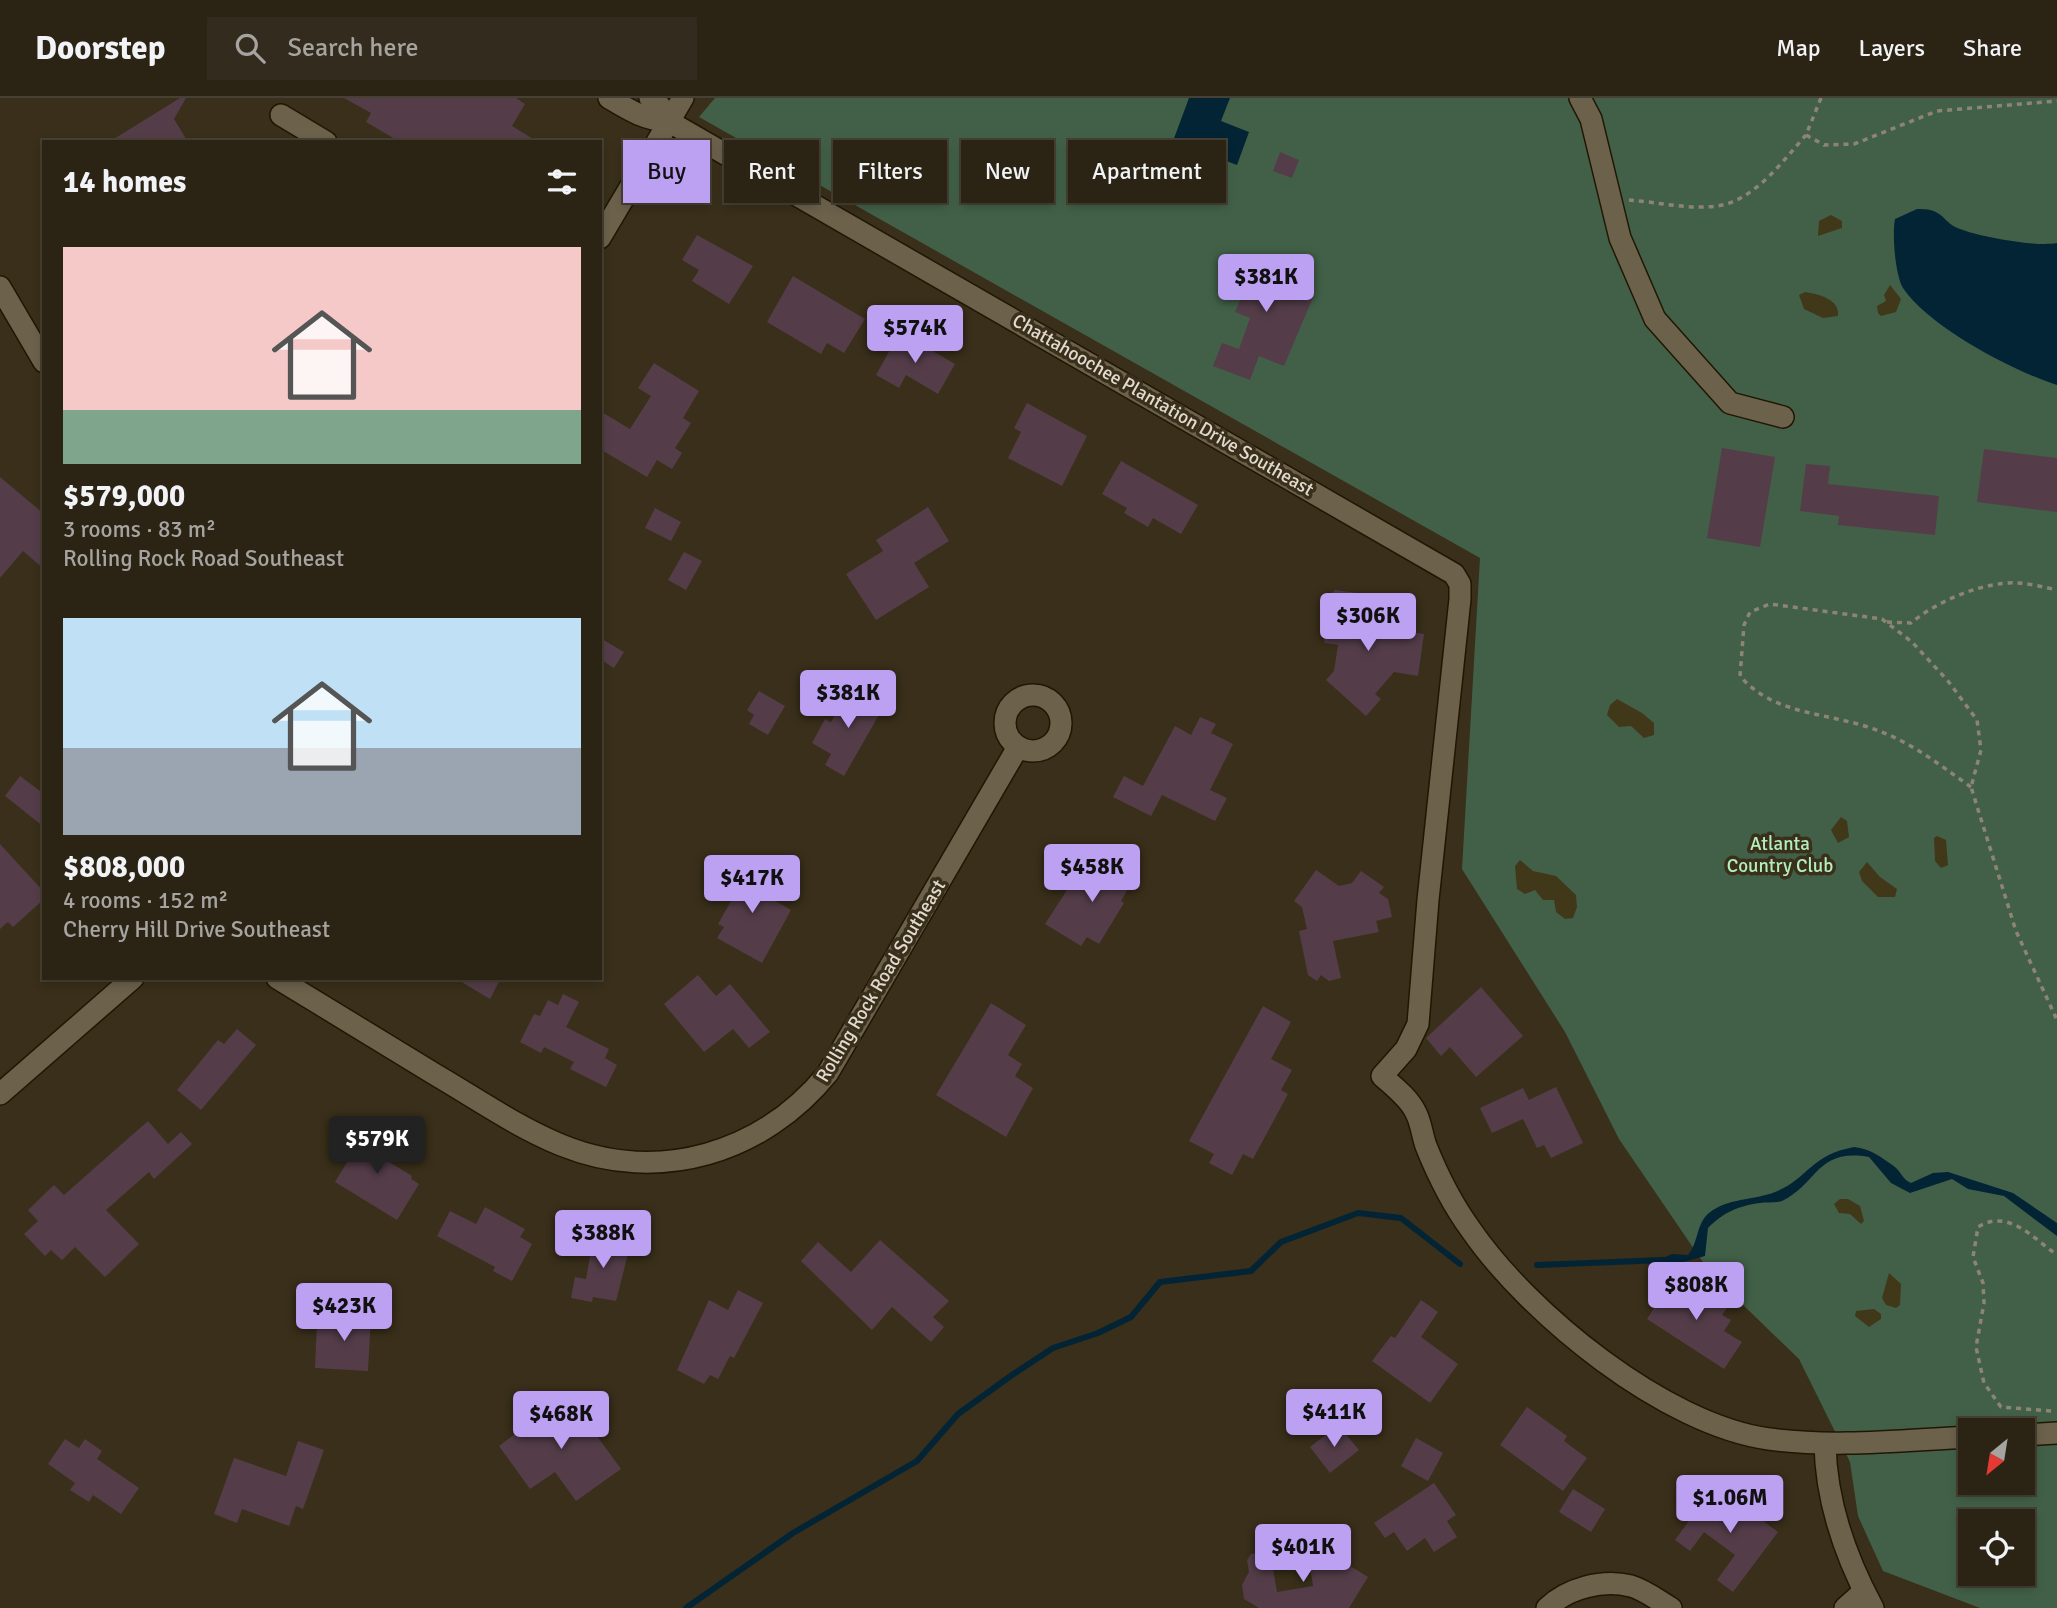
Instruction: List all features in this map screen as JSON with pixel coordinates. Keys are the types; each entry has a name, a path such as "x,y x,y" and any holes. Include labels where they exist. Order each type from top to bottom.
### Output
{"street":[{"name":"Chattahoochee Plantation Drive Southeast","path":"609,98 636,114 652,120 668,121 1439,564 1460,584 1418,1024 1406,1049 1382,1076 1415,1111 1437,1173 1472,1232 1512,1282 1569,1334 1647,1388 1709,1422 1767,1439 1825,1444"},
{"name":"Chattahoochee Plantation Drive Southeast","path":"650,98 660,106 668,121"},
{"path":"602,236 683,98"},
{"path":"1580,98 1591,119 1620,238 1655,319 1730,403 1783,417"},
{"path":"281,115 323,140"},
{"path":"0,287 42,359"},
{"name":"Rolling Rock Road Southeast","path":"280,980 516,1123 564,1147 613,1159 647,1162 680,1161 724,1151 748,1140 787,1115 828,1073 1018,747"},
{"path":"0,1094 131,980"},
{"path":"2035,1434 2057,1433"},
{"path":"1845,1608 1868,1599 1850,1560 1825,1476 1825,1444 1958,1438"},
{"path":"1547,1608 1573,1590 1616,1585 1633,1586 1671,1608"}],"path":[{"path":"1612,199 1719,206 1747,194 1779,166 1806,135 1821,98"},
{"path":"1806,135 1824,145 1854,144 1937,111 2057,101"},
{"path":"1971,787 1930,756 1878,730 1800,711 1764,698 1753,691 1740,676 1744,625 1750,612 1770,604 1885,622 1911,623 1922,613 1954,598 1988,587 2017,583 2057,590"},
{"path":"1885,622 1912,642 1948,681 1977,720 1981,750 1971,787 2016,931 2057,1020"},
{"path":"2057,1255 2013,1222 1990,1219 1978,1227 1973,1257 1983,1283 1984,1303 1976,1348 1984,1383 2000,1407 2057,1411"}],"green space":[{"name":"Atlanta Country Club","path":"715,98 2057,98 2057,1608 1980,1608 1883,1571 1858,1516 1850,1462 1799,1359 1711,1274 1619,1139 1565,1032 1462,869 1480,558 851,203 947,203 947,140 833,140 833,193 819,185 819,140 740,140 699,117"}],"sand":[{"path":"1831,215 1842,221 1842,228 1818,236 1819,221"},
{"path":"1890,285 1901,299 1896,312 1881,316 1877,306 1886,301 1884,295"},
{"path":"1805,292 1832,301 1838,310 1838,316 1823,318 1804,309 1799,295"},
{"path":"1617,699 1654,723 1654,735 1644,738 1631,726 1619,727 1607,715 1610,705"},
{"path":"1841,817 1847,821 1849,837 1838,843 1831,830"},
{"path":"1937,836 1946,840 1948,865 1941,868 1935,861 1934,838"},
{"path":"1520,860 1533,871 1556,876 1576,895 1577,907 1573,918 1565,919 1556,912 1554,900 1543,900 1535,890 1525,894 1517,889 1515,866"},
{"path":"1867,862 1880,877 1897,889 1895,897 1878,897 1862,881 1859,872"},
{"path":"1840,1199 1848,1199 1860,1206 1864,1221 1861,1224 1850,1214 1839,1213 1834,1204"},
{"path":"1889,1273 1901,1284 1900,1305 1896,1308 1886,1305 1882,1298"},
{"path":"1874,1309 1881,1314 1881,1319 1869,1327 1855,1316 1856,1311"}],"water":[{"path":"1189,98 1230,98 1221,121 1249,132 1237,165 1226,161 1226,140 1173,140"},
{"path":"1917,209 1938,213 1954,226 1981,235 2022,242 2057,243 2057,385 1973,346 1932,318 1903,288 1895,254 1895,219"},
{"path":"1854,1147 1880,1157 1911,1183 1933,1173 1948,1172 2013,1193 2057,1223 2057,1236 2004,1196 1968,1189 1952,1179 1910,1193 1891,1183 1869,1157 1852,1156 1828,1162 1794,1194 1782,1201 1745,1206 1720,1218 1708,1228 1705,1256 1665,1267 1659,1260 1672,1254 1688,1255 1700,1225 1713,1210 1728,1203 1775,1192 1795,1181 1828,1156"}],"building":[{"path":"180,98 186,98 174,119 187,140 112,140"},
{"path":"344,98 516,98 525,104 512,126 535,140 397,140 366,122 371,113"},
{"path":"1280,152 1299,160 1292,178 1273,171"},
{"path":"697,235 753,266 729,304 692,281 699,270 682,260"},
{"path":"1273,255 1298,264 1296,271 1311,277 1305,292 1314,295 1284,366 1259,356 1250,380 1213,366 1222,343 1239,349 1250,318 1235,312 1241,298 1225,291 1235,265 1251,271 1256,258 1270,263"},
{"path":"793,276 865,319 844,353 827,343 821,354 767,322"},
{"path":"900,332 955,364 938,394 906,375 899,388 876,375"},
{"path":"654,363 699,391 683,418 691,423 675,448 682,453 672,469 657,460 647,477 602,450 602,412 630,429 651,396 638,388"},
{"path":"1027,403 1087,436 1062,486 1008,458 1021,432 1014,428"},
{"path":"1722,448 1775,457 1760,547 1707,538"},
{"path":"1984,449 2057,458 2057,512 1977,502"},
{"path":"1121,461 1198,505 1181,534 1153,518 1148,527 1124,513 1127,508 1102,494"},
{"path":"1806,464 1830,466 1828,484 1939,496 1935,535 1838,525 1839,516 1800,511"},
{"path":"0,477 42,512 42,567 23,551 0,578"},
{"path":"928,507 949,541 914,563 929,587 876,620 846,574 883,551 876,540"},
{"path":"655,508 681,522 671,541 645,528"},
{"path":"684,552 702,561 686,590 668,580"},
{"path":"1335,590 1357,593 1353,623 1383,627 1390,619 1402,621 1400,630 1424,634 1418,676 1394,672 1375,694 1381,699 1366,716 1326,680 1334,671 1338,645 1324,643 1331,594"},
{"path":"602,639 624,652 614,668 602,660"},
{"path":"851,688 884,706 844,776 825,765 831,754 812,743 825,719 831,722"},
{"path":"759,691 785,706 768,735 749,724 754,715 747,710"},
{"path":"1200,717 1216,724 1211,733 1233,744 1210,790 1227,798 1215,821 1162,795 1151,816 1113,797 1124,776 1143,786 1175,726 1191,735"},
{"path":"20,776 42,792 42,825 5,796"},
{"path":"0,844 42,890 42,901 13,927 8,922 0,929"},
{"path":"1111,857 1137,873 1121,901 1124,903 1099,944 1087,937 1081,946 1045,924 1080,870 1098,880"},
{"path":"742,859 768,874 758,891 791,910 762,963 717,938 724,927 718,924 739,887 729,881"},
{"path":"1316,870 1339,886 1352,883 1361,871 1384,887 1379,893 1388,899 1392,917 1376,921 1379,932 1333,941 1341,978 1329,981 1321,975 1317,981 1308,975 1299,931 1307,929 1302,907 1294,901"},
{"path":"698,975 716,996 730,984 770,1032 749,1048 733,1029 704,1052 664,1004"},
{"path":"458,980 500,980 490,999"},
{"path":"1481,987 1523,1036 1476,1077 1450,1047 1441,1056 1426,1038"},
{"path":"563,994 579,1002 566,1027 609,1049 605,1058 617,1065 606,1087 570,1069 574,1062 544,1047 541,1053 520,1042 534,1014 540,1016 548,1000 558,1005"},
{"path":"991,1003 1026,1025 1008,1055 1022,1064 1015,1076 1033,1088 1006,1137 936,1095"},
{"path":"1263,1006 1291,1022 1271,1059 1292,1070 1281,1090 1288,1094 1253,1159 1243,1154 1232,1175 1209,1163 1214,1154 1189,1141"},
{"path":"237,1029 256,1045 201,1110 177,1090 218,1040 224,1044"},
{"path":"1556,1087 1583,1143 1551,1158 1544,1145 1537,1148 1523,1119 1492,1133 1480,1108 1523,1088 1529,1100"},
{"path":"148,1121 168,1144 181,1132 192,1144 154,1179 149,1172 106,1210 139,1244 105,1277 75,1247 62,1260 51,1250 45,1256 24,1234 38,1221 28,1210 54,1185 64,1195"},
{"path":"369,1126 392,1139 381,1157 412,1176 411,1179 419,1184 397,1220 335,1182"},
{"path":"485,1207 525,1229 520,1237 532,1244 512,1281 493,1271 495,1267 437,1236 450,1211 476,1224"},
{"path":"594,1235 631,1242 616,1301 593,1297 592,1302 571,1298 575,1277 586,1279"},
{"path":"880,1240 949,1301 933,1317 944,1327 931,1342 892,1307 872,1330 801,1261 818,1242 851,1272"},
{"path":"1673,1279 1686,1288 1690,1283 1727,1308 1722,1315 1731,1320 1724,1331 1742,1342 1724,1369 1647,1319"},
{"path":"738,1290 763,1303 734,1358 730,1356 718,1379 710,1375 704,1384 677,1370 709,1300 728,1310"},
{"path":"1421,1300 1438,1312 1421,1337 1458,1364 1430,1403 1372,1361 1391,1336 1395,1338"},
{"path":"330,1314 371,1316 368,1371 315,1368 317,1322 330,1323"},
{"path":"567,1395 621,1469 576,1501 555,1472 530,1489 499,1446"},
{"path":"1527,1407 1567,1436 1564,1441 1587,1458 1563,1491 1500,1445"},
{"path":"1338,1425 1359,1450 1330,1473 1310,1447"},
{"path":"1416,1438 1443,1453 1428,1481 1401,1466"},
{"path":"65,1439 79,1448 85,1439 102,1451 97,1459 139,1488 121,1514 93,1495 89,1502 70,1490 75,1483 48,1464"},
{"path":"298,1441 324,1450 303,1509 296,1506 289,1526 242,1509 237,1523 214,1514 234,1458 286,1476"},
{"path":"1434,1483 1456,1515 1447,1521 1457,1537 1434,1552 1425,1538 1407,1551 1394,1532 1385,1538 1374,1523"},
{"path":"1573,1489 1605,1509 1591,1532 1559,1512"},
{"path":"1709,1493 1722,1502 1728,1495 1778,1532 1733,1592 1717,1580 1735,1555 1704,1532 1690,1551 1675,1540"},
{"path":"1333,1549 1337,1570 1352,1567 1368,1577 1349,1608 1259,1608 1244,1599 1242,1585 1249,1572 1247,1560 1251,1554 1270,1551 1277,1592 1313,1586 1308,1553"}],"waterway":[{"path":"686,1608 793,1533 917,1461 958,1414 1053,1348 1098,1333 1131,1317 1160,1282 1251,1271 1281,1242 1358,1213 1401,1218 1460,1264"},
{"path":"1537,1265 1664,1260"}]}
